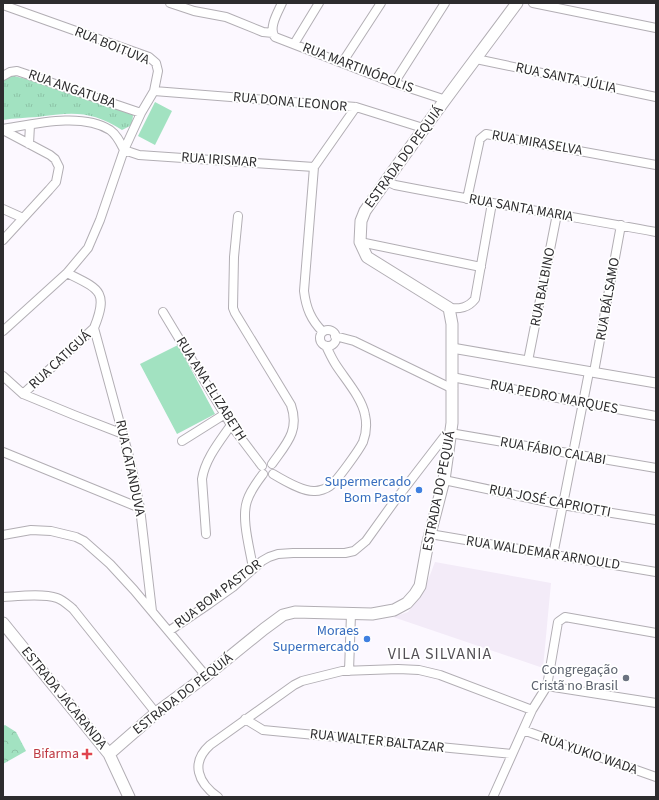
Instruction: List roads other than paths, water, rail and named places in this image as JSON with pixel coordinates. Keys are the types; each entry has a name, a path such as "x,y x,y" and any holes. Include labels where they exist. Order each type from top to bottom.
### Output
{"main road":[{"name":"ESTRADA DO PEQUIÁ","path":"360,242 361,221 365,211 423,128 446,100 517,3"},
{"path":"360,242 367,257 449,308"},
{"name":"ESTRADA DO PEQUIÁ","path":"109,754 156,713 206,676 283,615 295,612 372,614 394,610 407,603 415,594 420,586 430,534 444,480 452,424 452,324 449,308"},
{"name":"ESTRADA JACARANDA","path":"3,623 109,754"},
{"path":"109,754 129,797"}],"street":[{"name":"RUA MARTINÓPOLIS","path":"170,3 194,11 226,17 263,32 273,29 275,37 394,83 446,100"},
{"path":"273,29 282,3"},
{"path":"294,44 319,3"},
{"path":"342,62 381,3"},
{"path":"394,83 444,3"},
{"path":"532,3 656,28"},
{"name":"RUA BOITUVA","path":"3,5 148,57 156,64 158,71 154,91 141,113 124,150 100,220 90,243 79,260 67,273 3,331"},
{"name":"RUA SANTA JÚLIA","path":"476,59 656,97"},
{"name":"RUA ANGATUBA","path":"3,76 10,72 17,71 141,113"},
{"name":"RUA DONA LEONOR","path":"154,91 356,107 423,128"},
{"path":"356,107 314,167 304,291 307,309 311,318 323,332 330,331 335,336 351,340 453,389"},
{"path":"3,129 30,124 77,120 93,123 109,130 118,137 124,150"},
{"path":"30,124 30,144"},
{"path":"3,129 55,159 59,167 56,182 50,190 3,240"},
{"name":"RUA MIRASELVA","path":"467,199 480,139 486,134 656,165"},
{"name":"RUA IRISMAR","path":"124,150 139,155 314,167"},
{"name":"RUA SANTA MARIA","path":"386,181 395,185 492,204 558,214 656,232"},
{"path":"449,308 458,309 471,304 475,299 492,204"},
{"path":"3,209 23,218"},
{"name":"RUA BALBINO","path":"528,361 558,214"},
{"path":"238,216 233,308 291,405 294,418 293,433 272,464"},
{"name":"RUA BÁLSAMO","path":"553,555 583,403 591,372 621,226"},
{"path":"360,242 481,267"},
{"name":"RUA CATIGUÁ","path":"23,394 94,328 102,306 101,298 96,290 67,273"},
{"name":"RUA ANA ELIZABETH","path":"163,312 231,425 262,470"},
{"name":"RUA CATANDUVA","path":"94,328 131,464 140,508 152,611"},
{"path":"262,470 269,476 273,474 294,485 315,492 330,486 356,454 363,442 366,428 365,414 362,404 335,364 326,346 322,343 320,339 323,332"},
{"path":"326,346 333,344 335,336"},
{"path":"452,348 656,383"},
{"path":"3,376 23,394 123,434"},
{"name":"RUA PEDRO MARQUES","path":"452,377 656,416"},
{"path":"182,441 225,414"},
{"path":"206,534 202,479 203,473 208,462 231,425"},
{"name":"RUA FÁBIO CALABI","path":"450,433 656,468"},
{"name":"RUA BOM PASTOR","path":"169,631 233,586 262,561 278,554 319,552 344,553 354,551 366,541 396,499 444,437 450,433"},
{"path":"3,452 140,508"},
{"path":"253,568 245,519 246,505 249,495 267,462 272,464"},
{"path":"272,464 274,467 273,474"},
{"name":"RUA JOSÉ CAPRIOTTI","path":"444,480 562,506 656,520"},
{"path":"3,534 32,530 76,537 84,541 110,564 134,590 206,676"},
{"name":"RUA WALDEMAR ARNOULD","path":"430,534 656,572"},
{"path":"3,597 50,596 59,598 66,603 156,713"},
{"path":"349,671 351,614"},
{"path":"494,797 532,710 546,686 558,622 565,617 656,633"},
{"path":"218,797 208,788 198,769 199,757 203,751 280,694 302,681 349,671 398,669 419,670 440,674 532,710"},
{"path":"546,686 656,703"},
{"name":"RUA WALTER BALTAZAR","path":"245,719 262,730 512,754"},
{"name":"RUA YUKIO WADA","path":"523,730 656,777"}],"place":[{"name":"Supermercado Bom Pastor","path":"419,490"},
{"name":"Moraes Supermercado","path":"367,639"},
{"name":"Congregação Cristã no Brasil","path":"626,678"},
{"name":"Bifarma","path":"87,754"}],"district":[{"name":"VILA SILVANIA","path":"440,654"}]}
